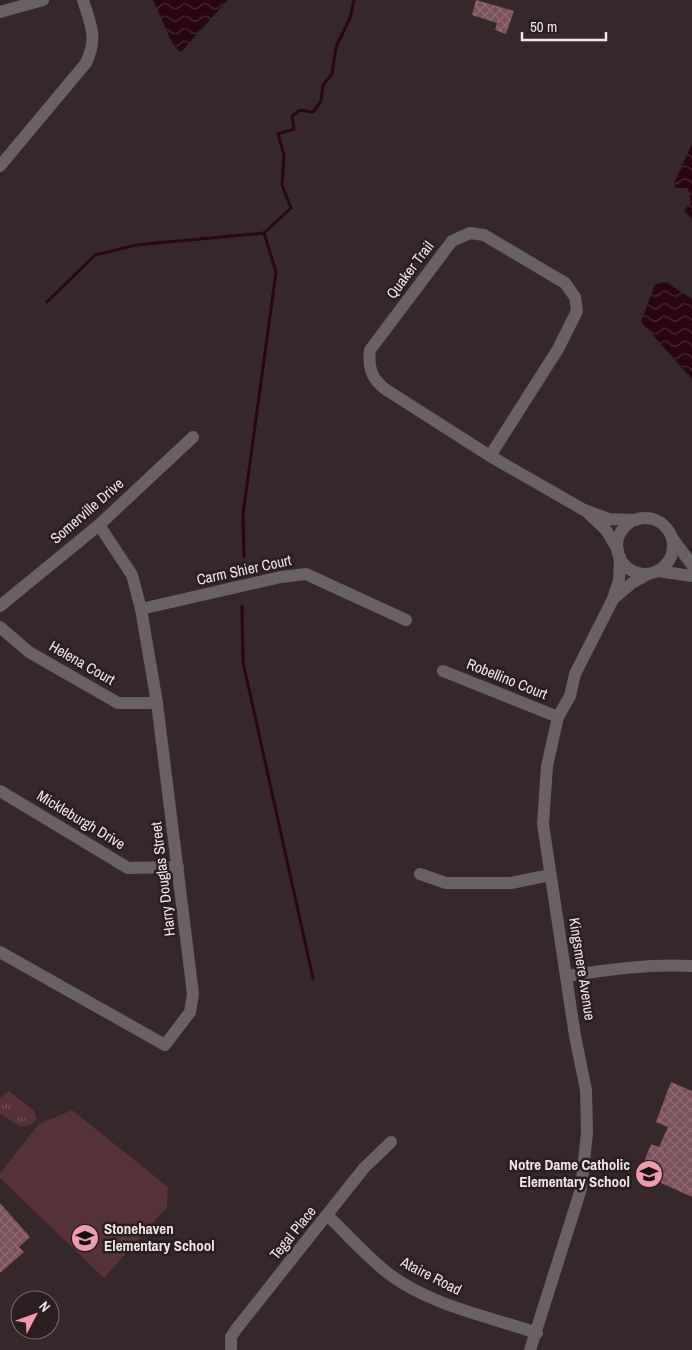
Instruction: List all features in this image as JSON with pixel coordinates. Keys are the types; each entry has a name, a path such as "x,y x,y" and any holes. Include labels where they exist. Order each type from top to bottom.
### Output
{"street":[{"path":"0,12 43,0"},
{"path":"0,166 86,62 93,48 93,37 83,0"},
{"name":"Quaker Trail","path":"490,456 558,349 577,311 575,297 564,283 484,235 470,233 452,241 370,350 369,360 373,378 377,383 490,456 584,510 609,518 636,520"},
{"name":"Somerville Drive","path":"0,606 99,525 193,437"},
{"name":"Quaker Trail","path":"584,510 606,530 619,554"},
{"path":"692,565 672,539 668,529 660,522 650,519 636,520 627,525 621,533 619,554 632,571 692,576"},
{"name":"Harry Douglas Street","path":"0,952 165,1045 190,1012 193,994 178,867 157,703 140,609 132,576 99,525"},
{"path":"653,572 666,565 672,556 672,539"},
{"name":"Kingsmere Avenue","path":"530,1350 537,1333 581,1189 586,1158 586,1090 543,824 547,766 558,717 570,696 575,674 613,600 619,580 619,554"},
{"name":"Kingsmere Avenue","path":"613,600 632,583 653,572"},
{"name":"Carm Shier Court","path":"140,609 281,576 306,574 406,620"},
{"name":"Helena Court","path":"0,627 29,652 118,703 157,703"},
{"name":"Robellino Court","path":"443,671 558,717"},
{"name":"Mickleburgh Drive","path":"0,791 128,868 178,867"},
{"path":"420,874 446,883 512,883 550,875"},
{"path":"568,976 656,964 692,966"},
{"name":"Tegal Place","path":"231,1350 231,1337 237,1328 328,1216 364,1168 391,1142"},
{"name":"Ataire Road","path":"328,1216 388,1273 403,1283 438,1302 537,1333"}],"green space":[{"path":"9,1091 33,1110 37,1118 32,1124 21,1127 0,1114 0,1098"},
{"path":"72,1110 168,1187 167,1207 104,1278 0,1178 0,1173 39,1124"}],"water":[{"path":"153,0 228,0 181,52 174,47"},
{"path":"692,144 692,219 684,210 691,203 688,188 675,188 674,183"},
{"path":"666,282 692,299 692,379 641,322 655,284"}],"building":[{"path":"476,0 514,11 506,34 495,30 497,23 472,15"},
{"path":"671,1082 692,1091 692,1197 657,1181 659,1177 641,1170 651,1144 659,1147 668,1127 656,1122"},
{"path":"0,1203 30,1237 19,1247 24,1252 0,1273"}],"waterway":[{"path":"47,302 95,255 136,245 264,233 291,208 282,185 284,155 278,134 294,129 292,116 300,110 313,112 321,101 323,85 332,74 336,47 350,18 354,0"},
{"path":"244,557 243,514 276,272 264,233"},
{"path":"242,606 243,662 313,978"}],"place":[{"name":"Notre Dame Catholic Elementary School","path":"649,1174"},
{"name":"Stonehaven Elementary School","path":"85,1238"}]}
